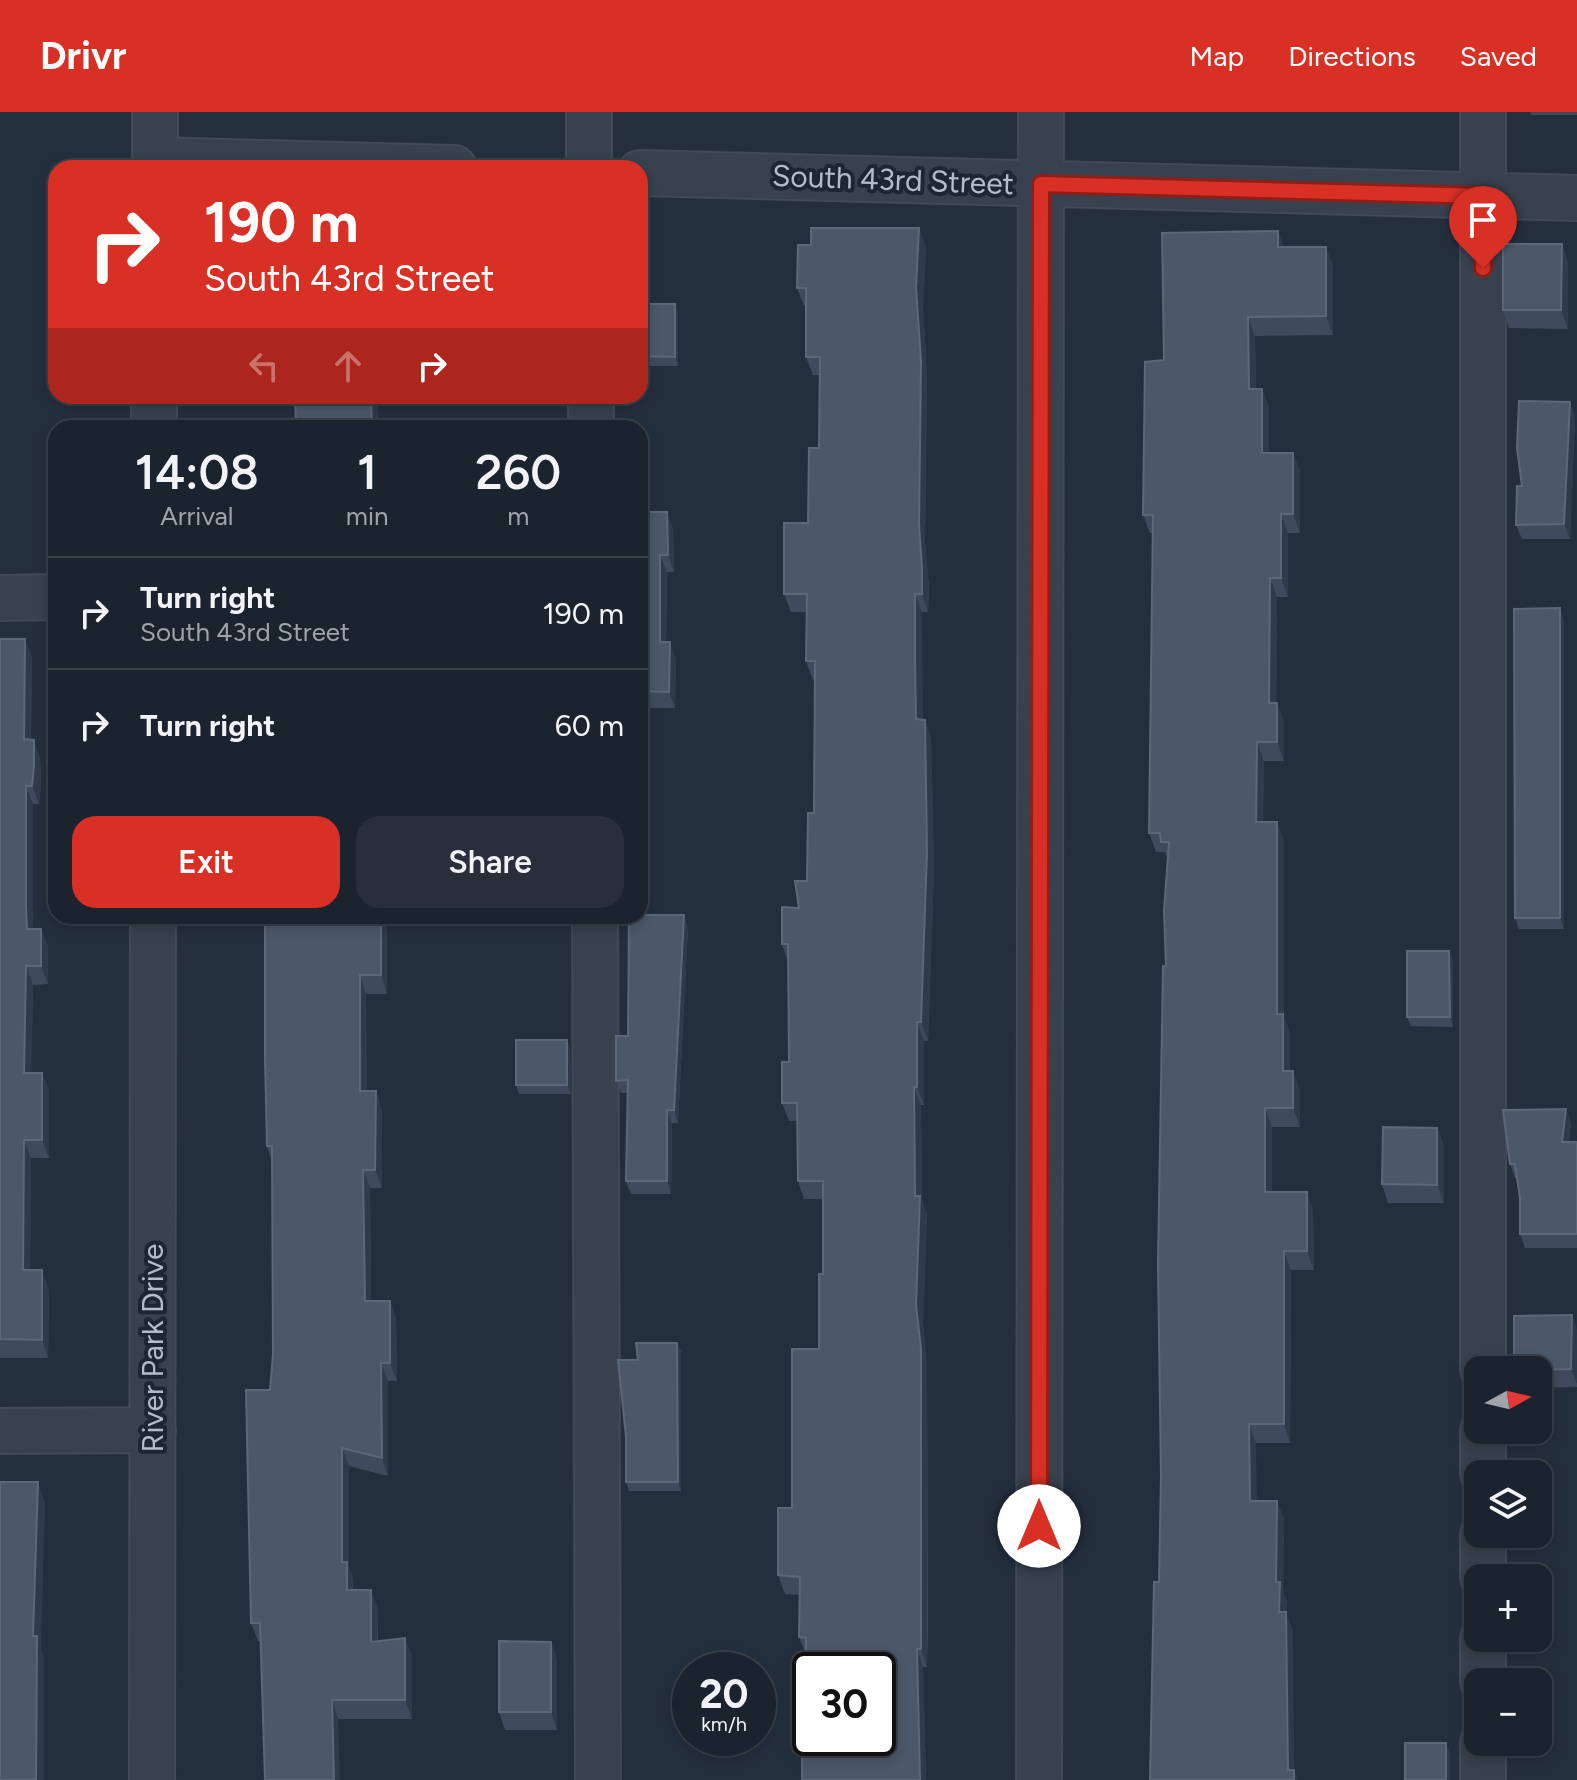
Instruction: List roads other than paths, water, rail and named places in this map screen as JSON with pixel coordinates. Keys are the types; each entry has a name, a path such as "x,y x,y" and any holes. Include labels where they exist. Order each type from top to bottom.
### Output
{"street":[{"path":"155,112 155,160"},
{"path":"589,112 589,160"},
{"path":"1039,1780 1041,112"},
{"path":"1483,112 1483,1356"},
{"name":"South 43rd Street","path":"648,173 1577,198"},
{"path":"0,598 48,597"},
{"name":"River Park Drive","path":"152,1780 153,924"},
{"path":"595,924 598,1780"},
{"path":"0,1431 153,1430"},
{"path":"1483,1756 1483,1780"}]}
